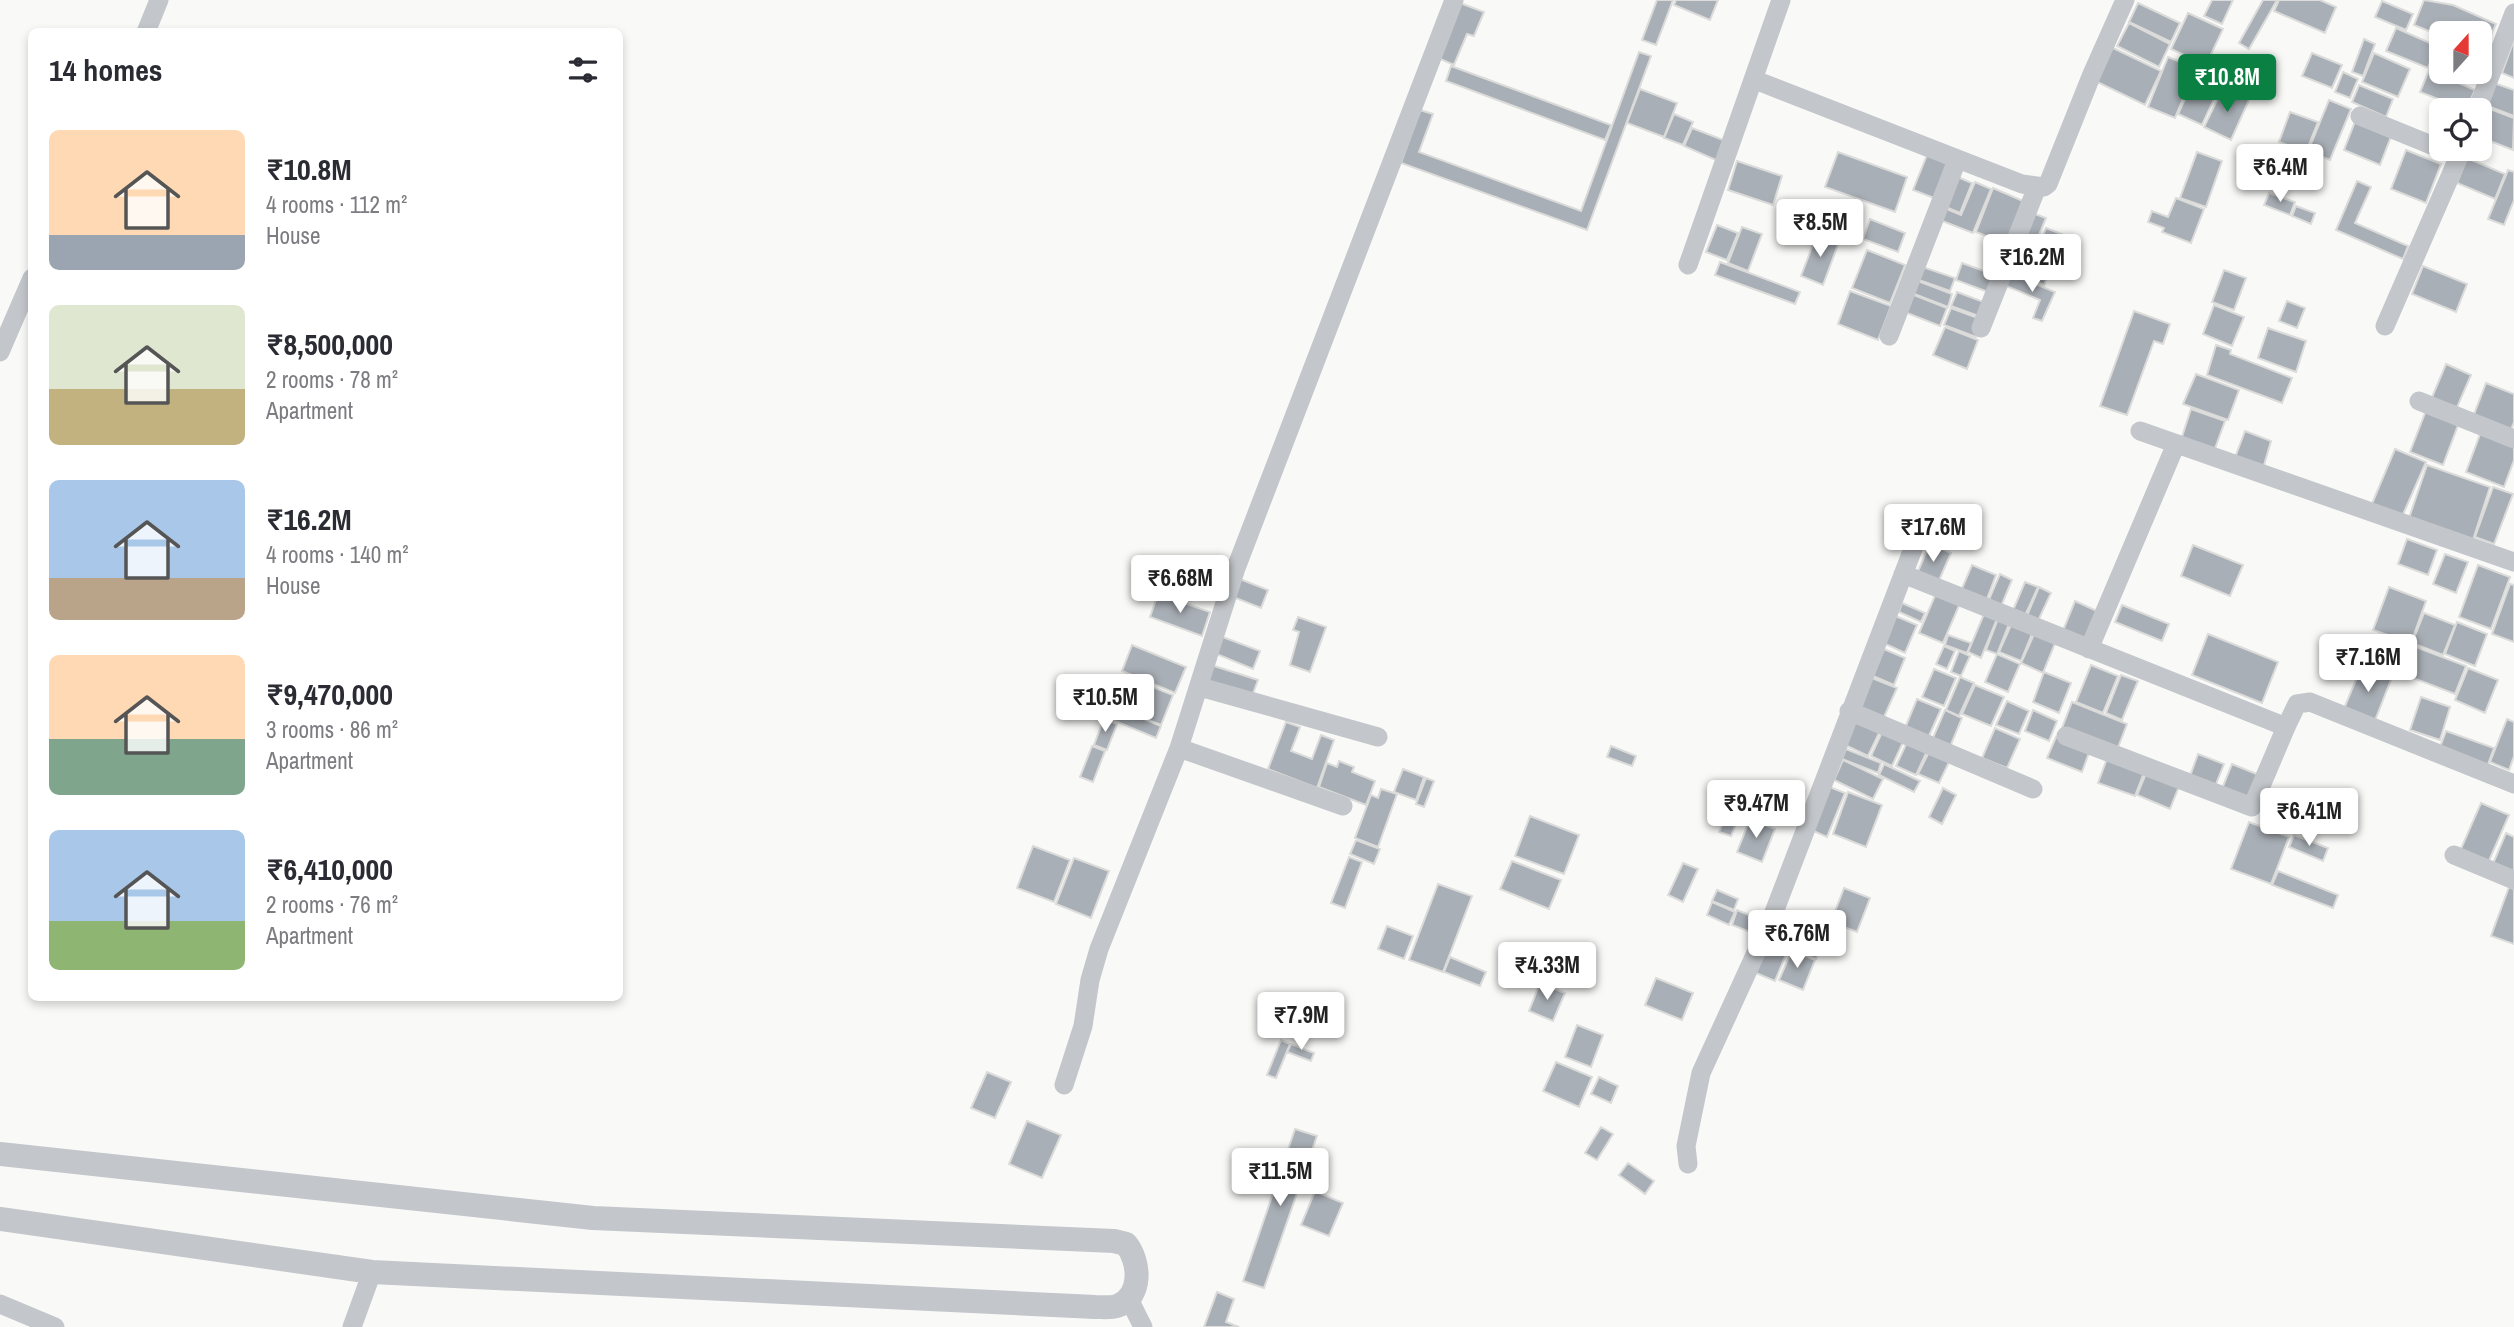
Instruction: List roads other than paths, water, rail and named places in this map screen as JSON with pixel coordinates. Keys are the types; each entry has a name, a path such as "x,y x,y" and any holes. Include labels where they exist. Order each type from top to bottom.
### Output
{"street":[{"path":"148,28 159,0"},
{"path":"1064,1085 1083,1027 1090,980 1099,949 1179,748 1236,568 1454,0"},
{"path":"1688,265 1781,0"},
{"path":"1755,80 1957,160 2037,187 2048,184 2125,0"},
{"path":"2482,98 2514,13"},
{"path":"2360,116 2429,143"},
{"path":"1889,336 1957,160"},
{"path":"2385,326 2447,161"},
{"path":"1981,328 2037,187"},
{"path":"0,352 28,287"},
{"path":"2419,401 2514,439"},
{"path":"2140,431 2514,562"},
{"path":"2089,649 2176,444"},
{"path":"1688,1164 1686,1146 1701,1073 1770,919 1924,520"},
{"path":"1903,574 2286,727"},
{"path":"1200,687 1378,737"},
{"path":"2066,736 2252,807 2297,704 2310,702 2512,778"},
{"path":"1849,712 2034,789"},
{"path":"1179,748 1343,806"},
{"path":"2454,855 2514,880"},
{"path":"0,1154 593,1218 1114,1241 1126,1244 1135,1255 1138,1278 1129,1299 1117,1306 1095,1307 372,1272 0,1219"},
{"path":"352,1327 372,1272"},
{"path":"1129,1299 1143,1327"},
{"path":"0,1304 55,1327"}]}
